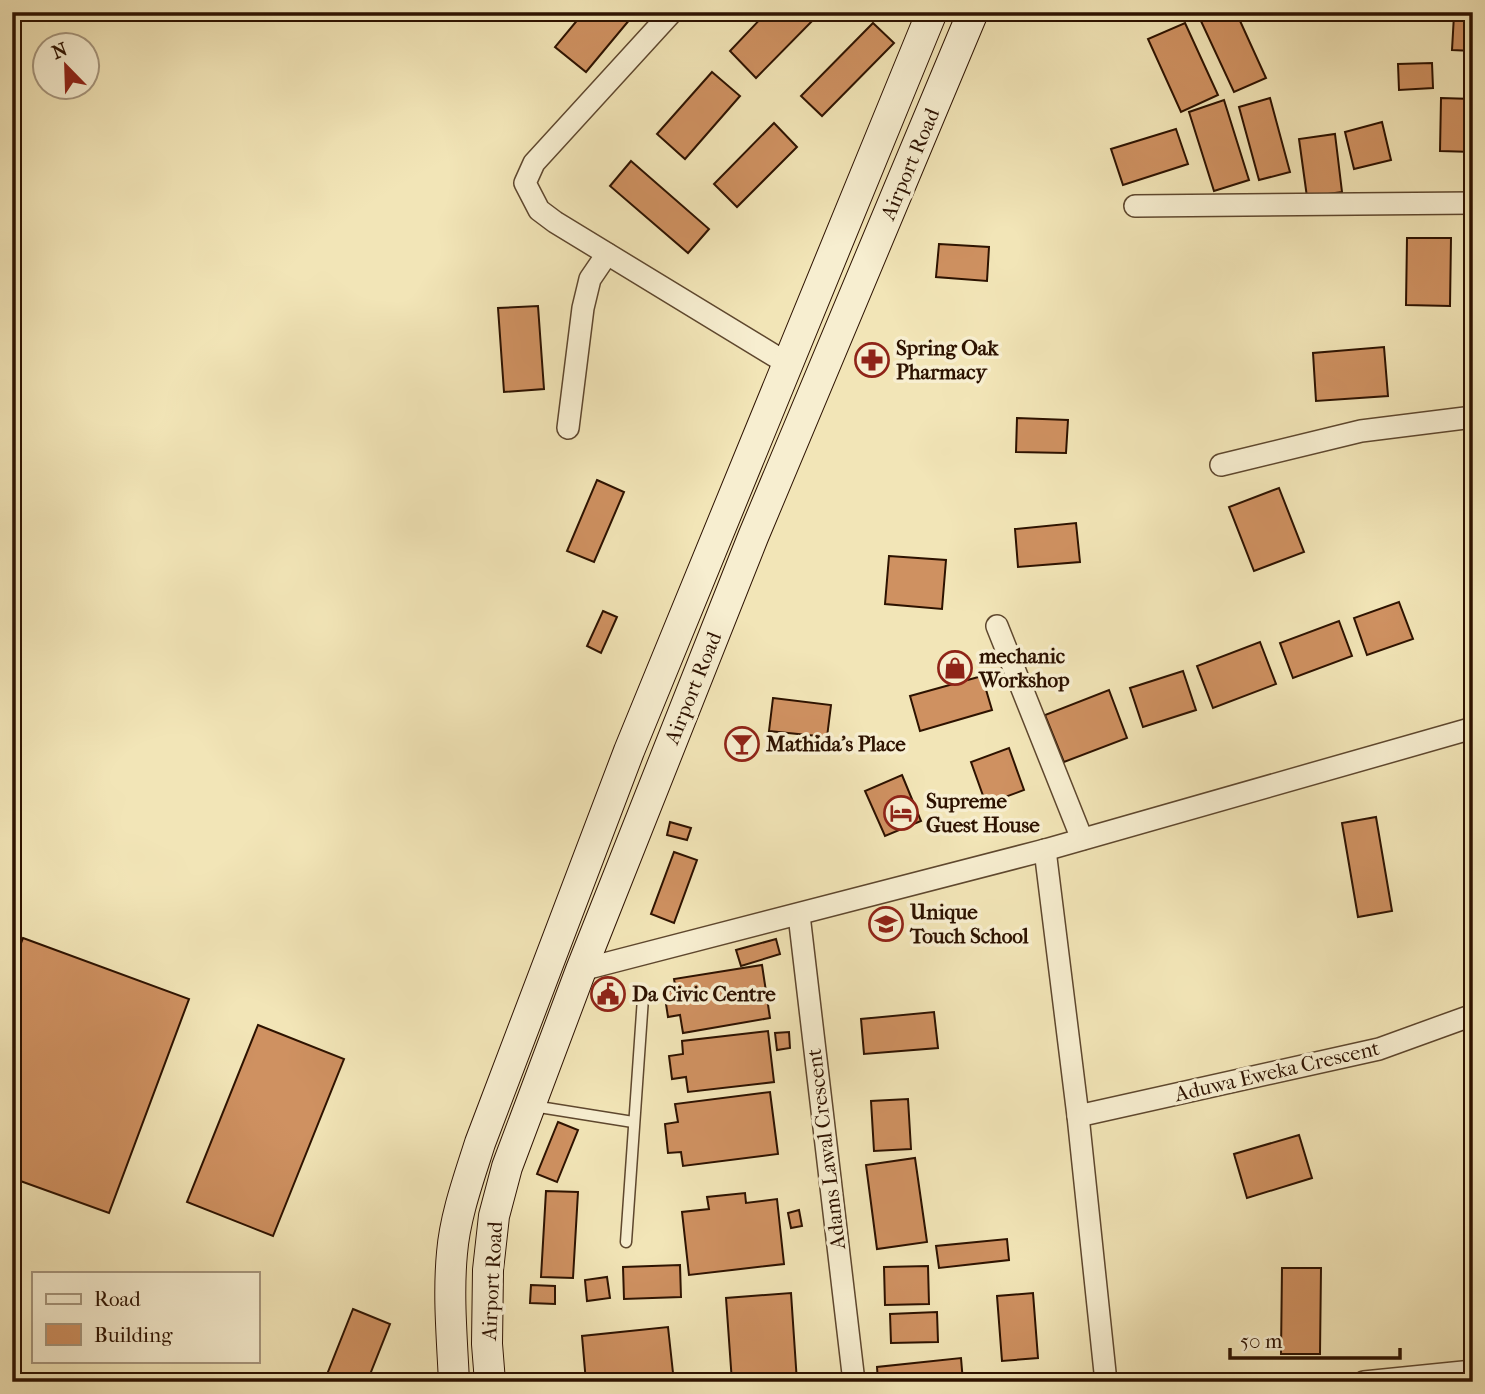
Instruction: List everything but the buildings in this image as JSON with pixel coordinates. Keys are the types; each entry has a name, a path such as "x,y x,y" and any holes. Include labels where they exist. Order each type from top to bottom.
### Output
{"main road":[{"name":"Airport Road","path":"454,1382 450,1319 452,1251 465,1190 480,1143 624,764 932,12"},
{"name":"Airport Road","path":"490,1382 488,1270 494,1216 507,1167 581,970 753,537 973,12"},
{"path":"722,523 753,537"}],"street":[{"path":"672,12 534,163 525,183 539,210 788,364"},
{"path":"1135,206 1473,203"},
{"path":"568,428 583,308 590,279 607,254"},
{"path":"1221,465 1361,431 1473,417"},
{"path":"997,626 1082,839"},
{"path":"581,970 1045,850 1473,729"},
{"path":"1045,850 1078,1116 1105,1382"},
{"name":"Adams Lawal Crescent","path":"799,915 854,1382"},
{"name":"Aduwa Eweka Crescent","path":"1078,1116 1380,1049 1473,1014"},
{"path":"1364,1382 1473,1371"}],"lane":[{"path":"626,1242 643,998"},
{"path":"530,1105 633,1122"}],"place":[{"name":"Spring Oak Pharmacy","path":"872,360"},
{"name":"mechanic Workshop","path":"955,668"},
{"name":"Mathida's Place","path":"742,744"},
{"name":"Supreme Guest House","path":"901,813"},
{"name":"Unique Touch School","path":"886,924"},
{"name":"Da Civic Centre","path":"608,994"}]}
